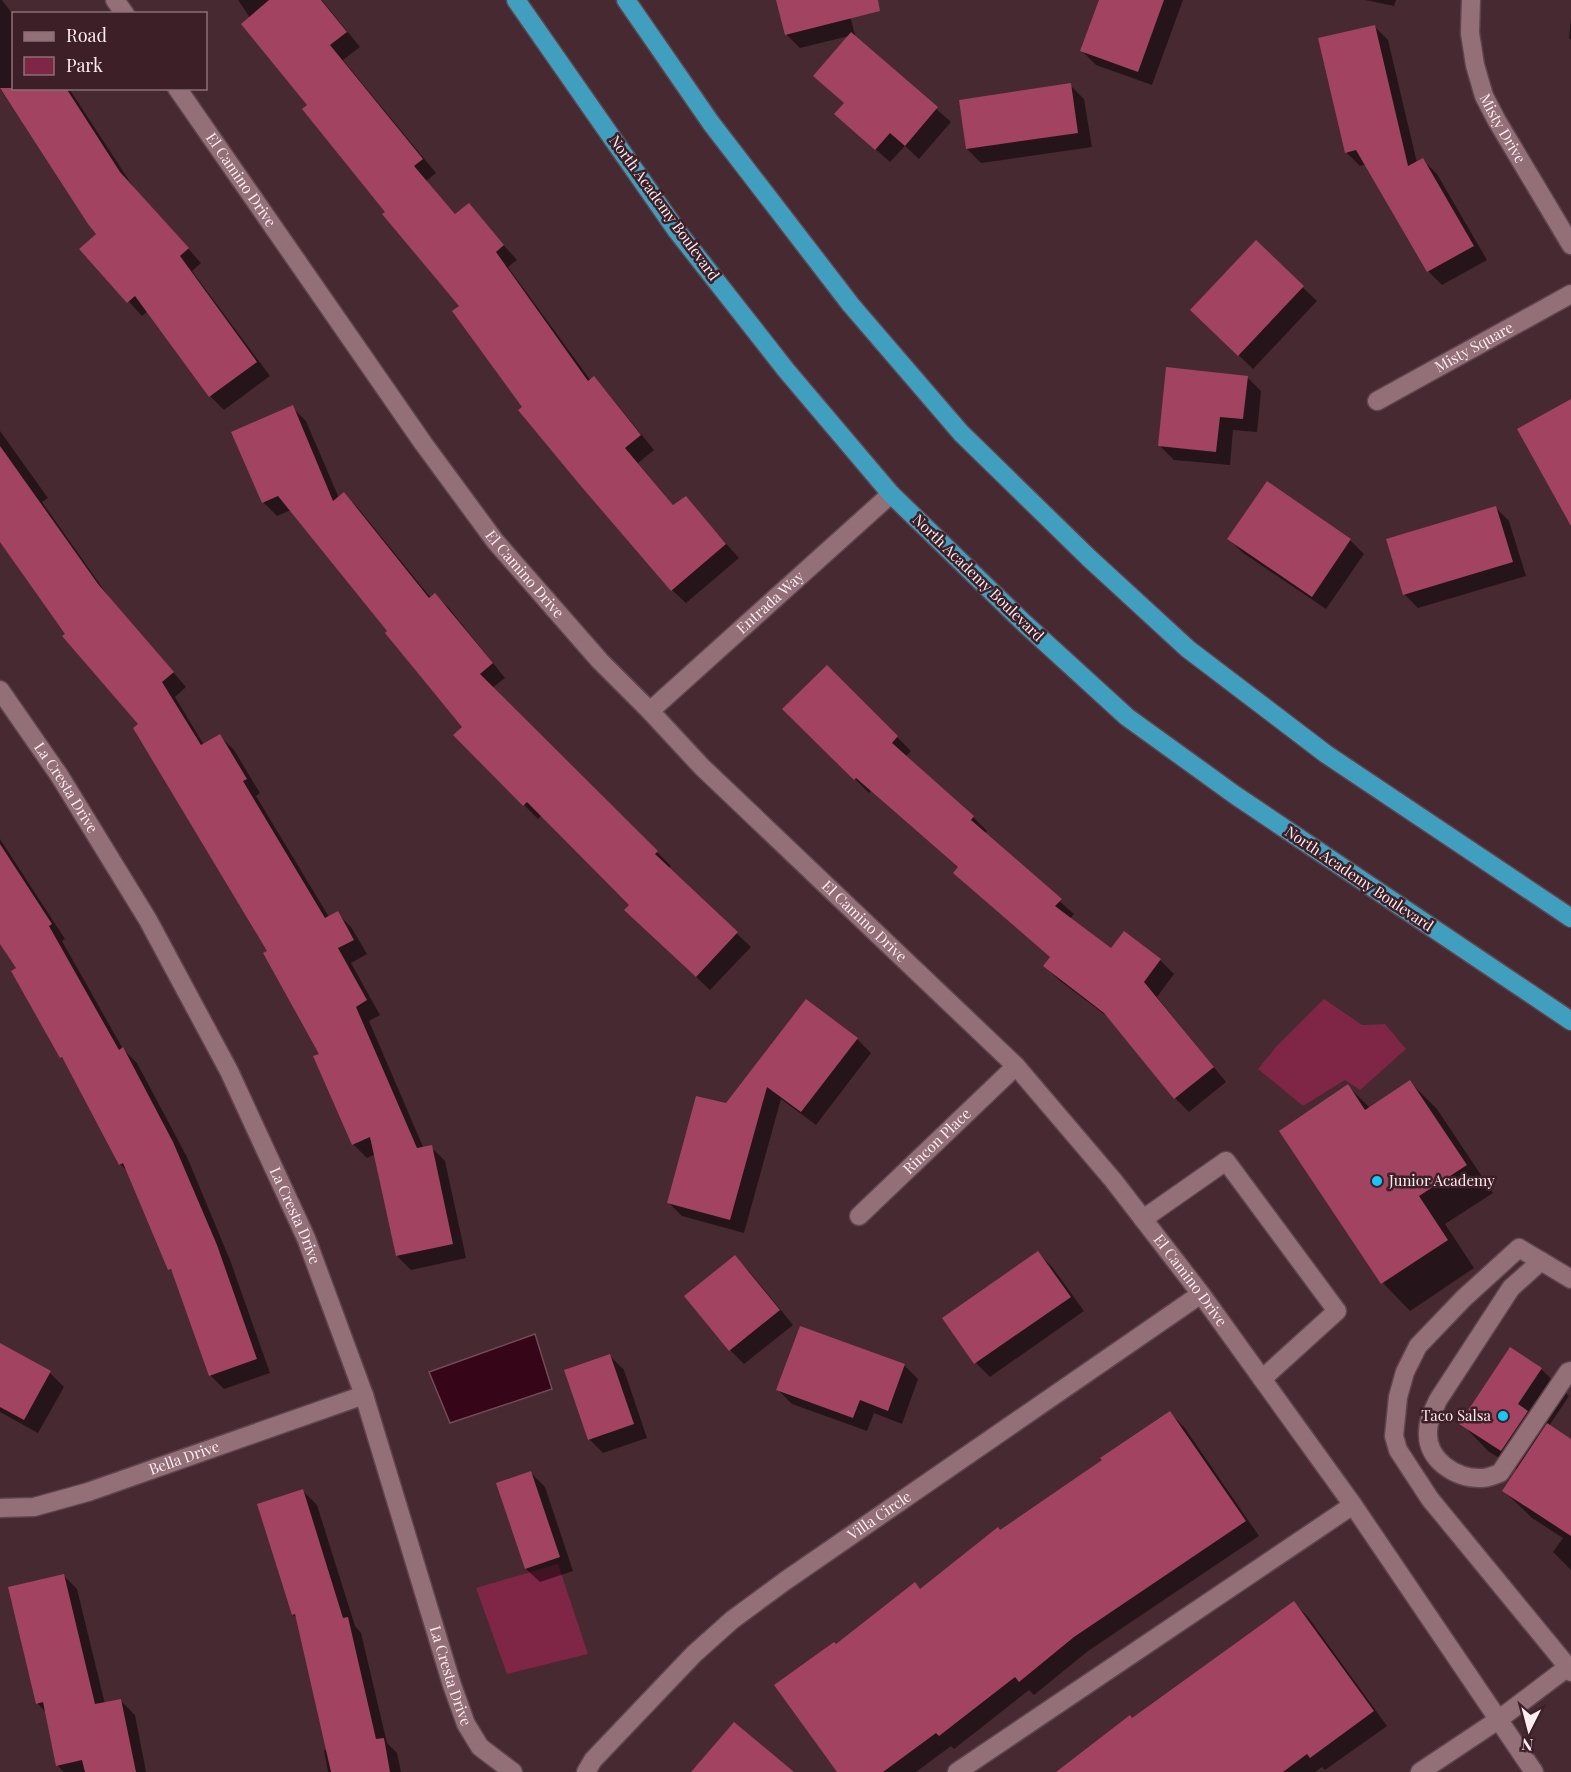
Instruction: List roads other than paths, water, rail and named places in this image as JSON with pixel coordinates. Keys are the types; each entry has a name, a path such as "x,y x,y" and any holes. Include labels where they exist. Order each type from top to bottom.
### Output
{"highway":[{"name":"North Academy Boulevard","path":"516,0 677,231 786,370 891,494 1127,717 1235,795 1571,1021"},
{"path":"626,0 711,123 851,305 961,433 1081,550 1188,650 1326,754 1571,918"}],"street":[{"name":"Misty Drive","path":"1471,0 1470,33 1475,65 1484,96 1571,245"},
{"name":"El Camino Drive","path":"178,90 423,443 495,541 600,661 702,767 1016,1066 1113,1180 1201,1294 1353,1505 1534,1772"},
{"name":"Misty Square","path":"1377,401 1571,294"},
{"name":"Entrada Way","path":"650,711 891,494"},
{"name":"La Cresta Drive","path":"0,690 59,775 136,901 229,1071 306,1238 364,1395 466,1724 480,1747 513,1772"},
{"name":"Rincon Place","path":"859,1216 1016,1066"},
{"path":"1143,1219 1226,1161 1337,1311 1262,1379"},
{"path":"1420,1772 1569,1670 1430,1499 1398,1450 1394,1436 1398,1397 1405,1372 1418,1346 1464,1298 1519,1248 1571,1279"},
{"path":"1541,1261 1511,1288 1438,1400 1430,1418 1427,1434 1431,1449 1439,1461 1453,1473 1470,1478 1485,1478 1500,1473 1571,1371"},
{"name":"Villa Circle","path":"586,1772 593,1760 694,1654 732,1620 1201,1294"},
{"name":"Bella Drive","path":"0,1508 34,1507 88,1492 364,1395"},
{"path":"957,1772 1353,1505"}],"place":[{"name":"Junior Academy","path":"1377,1181"},
{"name":"Taco Salsa","path":"1503,1416"}]}
